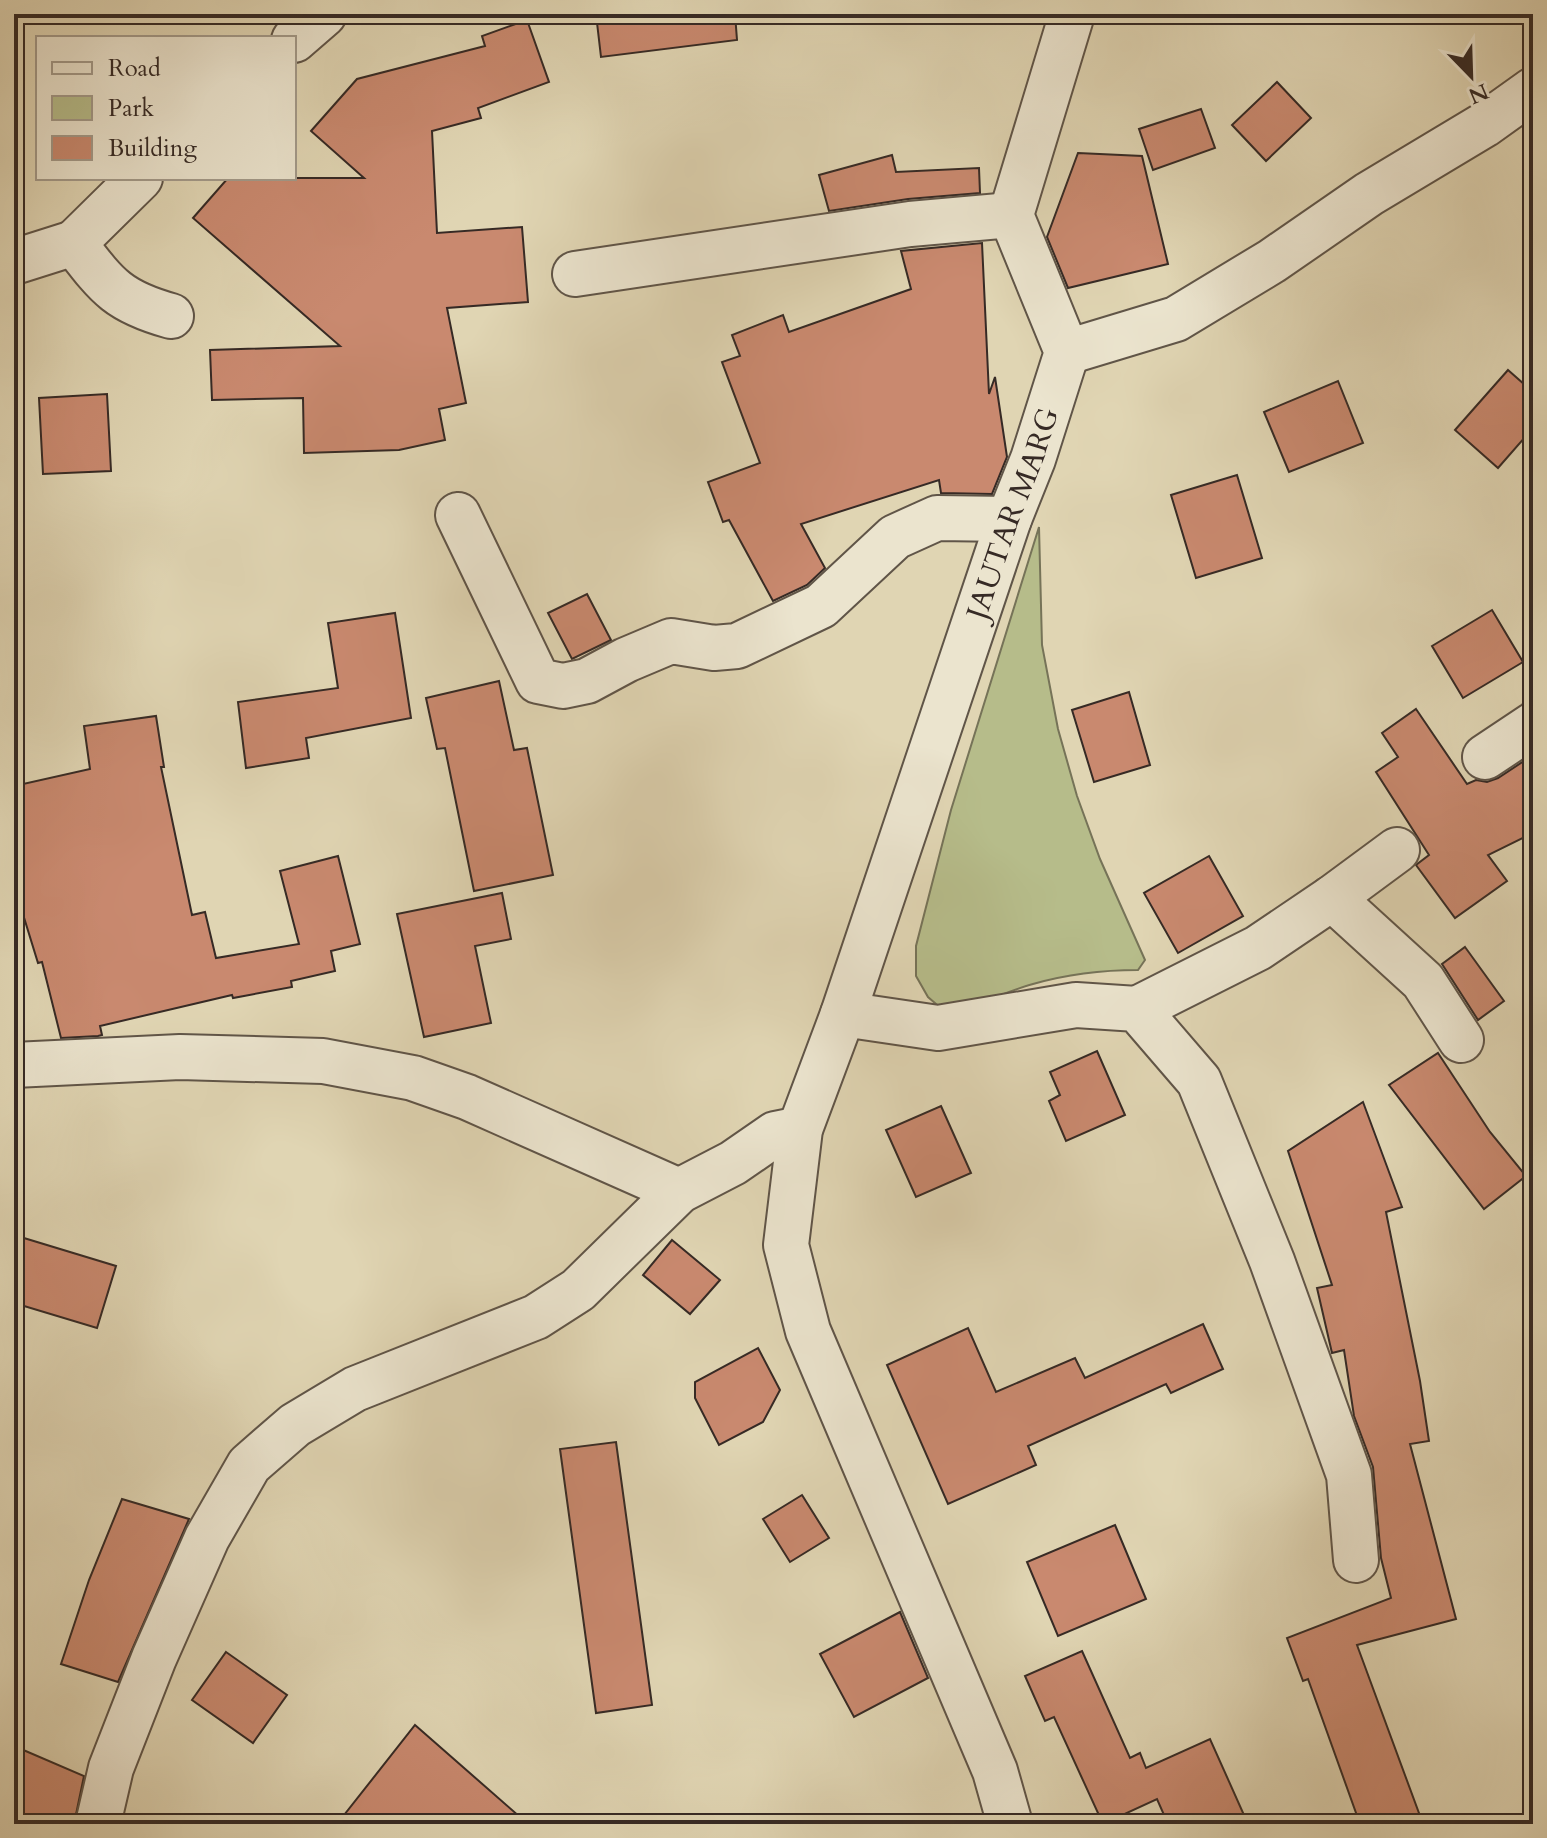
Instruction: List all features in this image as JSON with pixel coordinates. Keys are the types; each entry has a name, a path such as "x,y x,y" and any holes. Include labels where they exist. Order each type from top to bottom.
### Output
{"street":[{"path":"296,38 324,14"},
{"path":"1072,14 1011,215 1067,352 1176,319 1272,261 1369,194 1484,125 1533,90"},
{"path":"14,262 74,243 138,180"},
{"path":"575,274 910,224 1011,215"},
{"path":"74,243 105,284 139,307 171,316"},
{"name":"JAUTAR MARG","path":"1010,1824 995,1771 808,1331 786,1245 800,1129 843,1014 1067,352"},
{"path":"458,515 538,681 563,686 587,681 671,641 714,648 737,646 768,633 821,606 895,537 937,518 1009,519"},
{"path":"1485,757 1533,725"},
{"path":"843,1014 938,1028 1076,1005 1137,1009 1258,948 1397,850"},
{"path":"1332,898 1423,981 1461,1040"},
{"path":"1137,1009 1199,1081 1272,1261 1349,1475 1356,1560"},
{"path":"14,1065 180,1057 323,1061 383,1072 413,1078 467,1097 679,1191"},
{"path":"98,1824 111,1768 154,1658 207,1538 249,1465 295,1425 355,1389 536,1317 578,1290 679,1191 733,1163 775,1134 800,1129"}],"green space":[{"path":"1039,527 1042,645 1058,729 1077,796 1100,859 1145,960 1138,970 1059,978 967,1006 943,1010 928,997 916,976 916,946 951,810"}],"building":[{"path":"596,14 735,14 737,40 601,57"},
{"path":"527,20 549,82 478,108 481,118 432,131 437,233 522,227 528,302 447,308 466,403 439,409 445,440 399,450 304,453 303,398 212,400 210,350 340,346 193,218 226,180 364,178 311,131 357,79 485,46 482,36"},
{"path":"1277,82 1311,118 1266,161 1232,125"},
{"path":"1201,109 1215,148 1153,170 1139,129"},
{"path":"1078,153 1142,156 1168,264 1068,288 1047,237"},
{"path":"892,155 896,172 979,168 980,193 908,199 829,211 819,175"},
{"path":"982,243 989,394 995,377 1007,457 992,494 941,493 939,480 801,524 825,568 807,585 773,601 729,520 723,522 708,482 760,463 722,362 740,356 732,335 783,315 789,332 911,289 901,251"},
{"path":"1508,370 1533,392 1533,428 1498,468 1455,430"},
{"path":"1338,381 1363,443 1289,472 1264,412"},
{"path":"107,394 111,471 43,474 39,398"},
{"path":"1237,475 1262,558 1196,578 1171,495"},
{"path":"587,594 611,640 572,659 548,613"},
{"path":"1492,610 1523,662 1463,698 1432,646"},
{"path":"395,613 411,718 306,738 309,758 246,768 238,702 338,688 328,623"},
{"path":"499,681 514,750 527,748 553,875 474,891 445,748 437,749 426,698"},
{"path":"1129,692 1150,765 1094,782 1072,710"},
{"path":"1416,709 1467,784 1498,778 1533,755 1533,833 1488,855 1507,881 1455,918 1416,865 1429,855 1376,772 1398,757 1382,733"},
{"path":"156,716 164,767 161,767 192,915 205,912 216,958 299,944 280,871 338,856 360,944 331,951 335,971 291,981 292,987 233,998 232,995 100,1026 102,1035 98,1036 61,1038 42,962 38,963 14,885 14,786 90,769 84,726"},
{"path":"1209,856 1243,916 1178,953 1144,893"},
{"path":"502,893 511,939 475,946 491,1023 424,1037 397,914"},
{"path":"1465,947 1504,1001 1478,1020 1442,964"},
{"path":"1097,1051 1125,1115 1066,1141 1049,1101 1060,1095 1050,1072"},
{"path":"1438,1053 1490,1132 1526,1176 1484,1209 1389,1085"},
{"path":"1363,1102 1402,1207 1386,1212 1429,1441 1410,1444 1456,1619 1357,1645 1423,1824 1360,1824 1308,1679 1303,1681 1287,1638 1391,1598 1381,1558 1373,1467 1354,1416 1344,1350 1332,1353 1317,1288 1332,1285 1288,1151"},
{"path":"941,1106 971,1173 916,1197 886,1130"},
{"path":"14,1235 116,1266 97,1328 14,1303"},
{"path":"672,1240 720,1280 690,1314 643,1275"},
{"path":"1203,1324 1223,1369 1171,1393 1166,1384 1028,1446 1036,1465 948,1504 887,1365 968,1328 996,1392 1075,1358 1085,1378"},
{"path":"758,1348 780,1390 763,1422 719,1445 695,1398 695,1382"},
{"path":"616,1442 652,1705 596,1713 560,1449"},
{"path":"802,1495 829,1538 790,1562 763,1519"},
{"path":"122,1499 189,1519 118,1682 61,1664 89,1580"},
{"path":"1115,1525 1146,1599 1058,1636 1027,1562"},
{"path":"900,1612 928,1678 854,1717 820,1654"},
{"path":"1082,1651 1130,1758 1140,1753 1146,1768 1210,1739 1248,1824 1168,1824 1157,1799 1103,1824 1054,1717 1045,1721 1025,1676"},
{"path":"226,1652 287,1695 253,1743 192,1700"},
{"path":"415,1725 528,1824 337,1824"},
{"path":"14,1746 84,1776 74,1824 35,1824 14,1815"}]}
